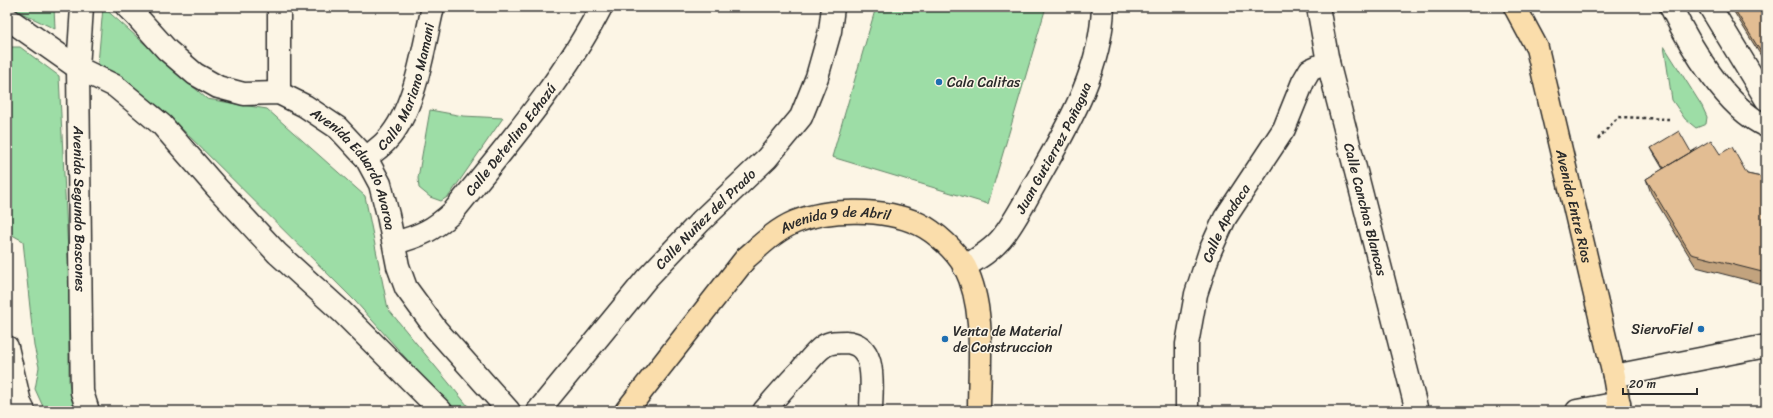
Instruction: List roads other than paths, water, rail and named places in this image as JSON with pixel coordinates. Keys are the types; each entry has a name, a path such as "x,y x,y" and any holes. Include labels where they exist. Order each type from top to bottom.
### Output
{"main road":[{"name":"Avenida Entre Rios","path":"1515,7 1537,48 1620,407"},
{"name":"Avenida 9 de Abril","path":"626,411 746,258 769,238 794,222 822,214 853,212 887,215 919,224 943,240 964,267 974,296 979,333 979,411"}],"street":[{"name":"Avenida Segundo Bascones","path":"82,7 78,68 82,392 88,411"},
{"name":"Avenida Eduardo Avaroa","path":"127,7 166,50 195,74 212,84 244,94 279,93 305,106 338,128 366,158 380,184 398,266 406,288 436,329 508,411"},
{"path":"279,7 279,93"},
{"name":"Calle Mariano Mamani","path":"366,158 387,140 399,125 410,104 433,7"},
{"name":"Calle Deterlino Echazú","path":"394,243 418,236 436,227 454,212 551,90 601,7"},
{"name":"Calle Nuñez del Prado","path":"538,411 647,278 701,221 767,158 801,117 817,77 830,31 833,7"},
{"name":"Juan Gutierrez Pañagua","path":"964,267 981,256 1000,240 1067,128 1092,73 1102,28 1103,7"},
{"name":"Calle Canchas Blancas","path":"1318,7 1328,62 1417,411"},
{"path":"1671,7 1705,64 1728,97 1756,122 1766,126"},
{"path":"1710,7 1766,99"},
{"path":"7,18 78,68 115,86 162,125 277,253 342,312 441,411"},
{"name":"Calle Apodaca","path":"1187,411 1187,344 1196,294 1210,252 1225,218 1284,129 1303,82 1310,70 1328,62"},
{"path":"764,411 815,354 825,345 838,342 850,343 862,349 869,359 872,375 871,411"},
{"path":"1614,376 1766,346"},
{"path":"7,347 17,408"},
{"path":"1577,411 1620,407"}],"place":[{"name":"Cala Calitas","path":"939,82"},
{"name":"SiervoFiel","path":"1701,329"},
{"name":"Venta de Material de Construccion","path":"945,339"}]}
